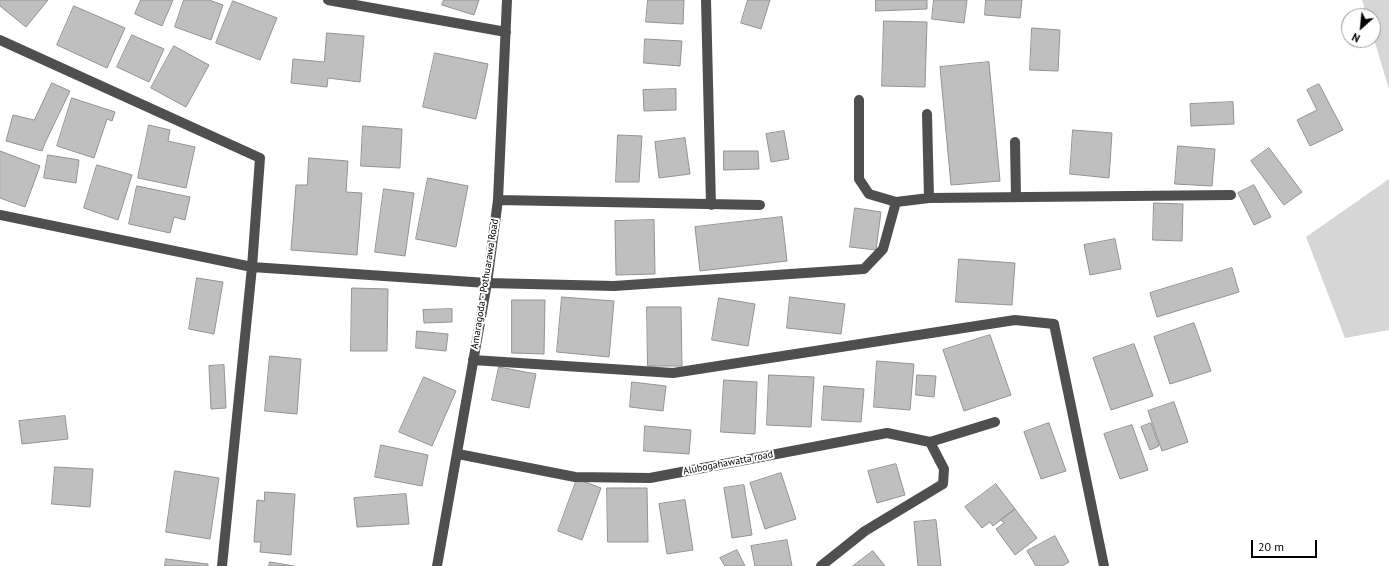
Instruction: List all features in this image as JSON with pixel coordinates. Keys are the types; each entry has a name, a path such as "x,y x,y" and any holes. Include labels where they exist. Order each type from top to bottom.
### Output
{"street":[{"path":"328,0 506,32"},
{"name":"Amaragoda - Pothuarawa Road","path":"437,566 458,454 472,360 487,283 498,200 508,0"},
{"path":"706,0 711,205"},
{"path":"0,40 260,158 252,267 222,566"},
{"path":"859,100 859,180 869,194 896,202 929,198 1231,195"},
{"path":"927,114 929,198"},
{"path":"1015,142 1016,197"},
{"path":"498,200 760,205"},
{"path":"0,215 252,267 487,283 614,286 864,269 883,249 896,202"},
{"path":"472,360 673,372 1015,320 1054,324 1104,566"},
{"name":"Alubogahawatta road","path":"458,454 575,477 650,478 887,433 930,442 995,422"},
{"path":"821,566 866,531 943,484 944,470 930,442"}],"shaded area":[{"path":"1362,0 1389,0 1389,89 1377,48 1381,48 1381,8 1364,8"},
{"path":"1389,179 1389,330 1345,338 1306,237"}],"building":[{"path":"0,0 48,0 26,27 0,6"},
{"path":"141,0 173,0 162,26 135,14"},
{"path":"184,0 209,0 223,5 211,40 175,27"},
{"path":"444,0 479,0 474,15 442,5"},
{"path":"648,0 684,0 683,24 646,22"},
{"path":"748,0 770,0 761,29 741,23"},
{"path":"876,0 927,0 927,9 876,11"},
{"path":"934,0 967,0 964,23 932,19"},
{"path":"986,0 1022,0 1020,18 985,15"},
{"path":"233,1 277,18 260,60 216,43"},
{"path":"74,6 125,28 107,68 57,45"},
{"path":"884,21 927,22 925,87 882,86"},
{"path":"1032,28 1060,30 1058,71 1030,70"},
{"path":"327,33 364,36 360,82 328,78 327,87 291,83 293,59 324,62"},
{"path":"132,35 164,49 149,82 117,67"},
{"path":"645,39 682,41 680,66 644,63"},
{"path":"174,46 209,65 186,107 151,88"},
{"path":"435,53 488,64 476,119 423,107"},
{"path":"989,62 1000,181 951,185 940,67"},
{"path":"52,83 70,91 42,151 6,141 13,115 34,120"},
{"path":"1319,84 1343,130 1310,146 1297,120 1317,110 1307,90"},
{"path":"676,89 676,110 644,111 643,90"},
{"path":"72,98 115,112 112,121 107,119 94,158 57,146"},
{"path":"1233,102 1234,124 1191,126 1190,104"},
{"path":"149,125 170,130 168,141 195,147 186,188 138,178"},
{"path":"363,126 402,129 400,168 361,166"},
{"path":"1073,130 1112,133 1109,178 1070,174"},
{"path":"784,131 789,159 771,162 766,134"},
{"path":"618,135 642,136 639,182 616,182"},
{"path":"685,138 690,174 659,178 655,142"},
{"path":"1178,146 1215,149 1212,186 1175,184"},
{"path":"1269,148 1302,192 1284,205 1251,161"},
{"path":"0,151 40,166 25,207 0,198"},
{"path":"724,151 758,151 759,169 724,170"},
{"path":"48,155 79,160 76,183 44,178"},
{"path":"309,158 348,161 346,192 362,193 357,255 291,250 296,185 307,185"},
{"path":"97,165 132,175 118,220 84,208"},
{"path":"428,178 468,186 456,247 416,239"},
{"path":"1254,185 1271,217 1254,225 1238,193"},
{"path":"137,186 190,197 185,220 174,217 170,233 129,224"},
{"path":"384,189 414,193 405,256 375,252"},
{"path":"1154,203 1183,204 1182,241 1153,240"},
{"path":"855,208 881,212 876,250 850,247"},
{"path":"782,217 787,261 700,271 695,227"},
{"path":"654,220 655,274 616,275 615,221"},
{"path":"1115,239 1121,269 1090,275 1084,245"},
{"path":"959,259 1015,263 1012,305 956,302"},
{"path":"1232,268 1239,292 1157,317 1150,293"},
{"path":"197,278 223,282 214,334 189,329"},
{"path":"352,288 388,289 387,351 351,351"},
{"path":"562,297 614,301 609,357 557,352"},
{"path":"790,297 845,304 841,334 787,328"},
{"path":"719,298 755,304 748,346 712,340"},
{"path":"512,300 545,300 544,354 512,353"},
{"path":"647,307 681,307 682,366 648,366"},
{"path":"452,309 452,322 424,323 423,310"},
{"path":"1194,323 1211,371 1170,384 1154,337"},
{"path":"417,331 448,334 446,351 416,348"},
{"path":"990,335 1011,395 964,411 943,350"},
{"path":"1134,344 1153,396 1111,410 1093,358"},
{"path":"270,356 301,359 297,414 265,411"},
{"path":"877,361 914,364 910,410 874,407"},
{"path":"224,365 226,408 211,409 209,366"},
{"path":"499,367 536,374 529,408 492,400"},
{"path":"769,375 814,377 811,427 767,425"},
{"path":"917,375 936,376 934,397 916,395"},
{"path":"424,377 456,391 432,446 399,432"},
{"path":"724,380 757,382 755,434 721,432"},
{"path":"632,382 666,386 663,411 630,407"},
{"path":"824,386 864,389 861,422 822,420"},
{"path":"1174,402 1188,442 1162,451 1148,411"},
{"path":"65,416 68,439 22,444 19,421"},
{"path":"1049,423 1066,471 1041,479 1024,432"},
{"path":"1151,423 1159,446 1150,450 1141,427"},
{"path":"1132,425 1148,470 1120,479 1104,434"},
{"path":"645,426 691,430 689,454 644,451"},
{"path":"381,445 428,455 422,486 375,477"},
{"path":"896,464 905,495 877,503 868,471"},
{"path":"55,467 93,469 90,507 52,504"},
{"path":"175,471 219,478 210,539 166,532"},
{"path":"781,473 796,519 765,529 750,483"},
{"path":"577,479 601,488 582,540 558,531"},
{"path":"996,484 1015,509 993,526 990,522 982,528 965,507"},
{"path":"744,485 752,535 732,538 724,488"},
{"path":"607,488 647,488 648,542 608,542"},
{"path":"265,492 295,494 291,555 260,552 261,542 254,542 257,500 264,501"},
{"path":"406,494 409,524 357,527 354,498"},
{"path":"685,500 693,550 667,554 659,504"},
{"path":"1015,509 1037,538 1015,555 996,529 1004,523 1001,520"},
{"path":"936,520 941,566 918,566 914,522"},
{"path":"1055,536 1069,562 1062,566 1036,566 1027,551"},
{"path":"787,540 792,566 755,566 751,546"},
{"path":"737,550 745,566 725,566 720,558"},
{"path":"873,551 885,566 853,566"},
{"path":"166,559 208,564 208,566 165,566"},
{"path":"270,562 294,566 269,566"}]}
